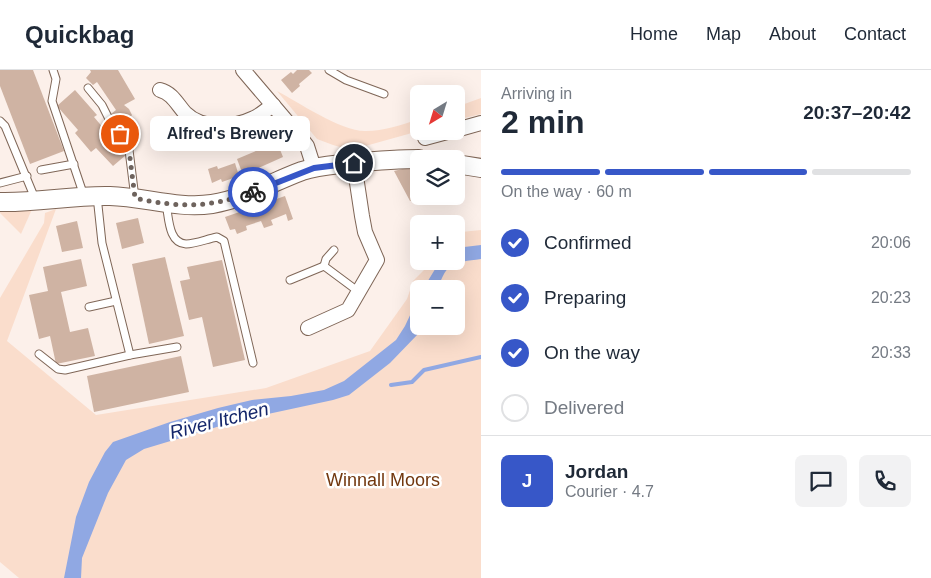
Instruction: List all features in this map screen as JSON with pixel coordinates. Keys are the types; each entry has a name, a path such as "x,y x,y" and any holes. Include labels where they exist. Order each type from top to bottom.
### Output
{"street":[{"path":"262,70 247,75 307,146 314,168"},
{"path":"160,90 166,92 193,120 205,125 232,125 244,122 256,117 273,105"},
{"path":"465,127 481,123"},
{"path":"0,202 91,196 130,198 166,204 197,206 225,201 314,168 410,159"},
{"path":"308,328 348,310 377,260 364,224 354,163"},
{"path":"465,165 481,168"}],"lane":[{"path":"54,70 56,79 52,101 74,164 91,196 130,355"},
{"path":"329,70 346,80 384,94"},
{"path":"88,88 102,105 109,120 129,150 130,198"},
{"path":"0,122 5,126 36,201"},
{"path":"41,170 74,164"},
{"path":"0,183 27,176"},
{"path":"166,204 171,233 180,243 188,244 217,237 224,241 253,363"},
{"path":"324,266 326,259 334,250"},
{"path":"324,266 359,293"},
{"path":"290,280 324,266"},
{"path":"89,307 116,301"},
{"path":"39,354 58,369 65,370 130,355 177,347"}],"green space":[{"path":"277,91 333,122 356,130 379,130 410,122 410,134 351,150 317,139"},
{"path":"481,98 481,114 465,118 465,104"},
{"path":"33,207 21,234 0,213 0,209"},
{"name":"Winnall Moors","path":"56,209 7,341 96,415 266,388 370,351 407,299 410,290 410,335 465,335 465,280 414,280 424,270 465,270 465,232 481,230 481,578 19,578 0,562 0,298 44,223 45,213"}],"water":[{"path":"481,245 481,259 465,261 465,247"},
{"path":"435,270 447,270 441,280 428,280"},
{"name":"River Itchen","path":"410,315 410,335 417,335 390,363 349,395 240,420 144,449 126,460 108,493 82,558 81,578 64,578 76,517 89,482 105,452 113,442 218,408 252,400 324,390 344,381 396,340"}],"building":[{"path":"0,70 33,70 64,151 30,164 0,86"},
{"path":"90,70 118,70 135,99 124,105 132,115 129,119 132,122 122,130 111,114 116,110 97,82 93,85 86,78 91,72"},
{"path":"297,70 309,70 312,73 292,93 281,80"},
{"path":"75,90 97,115 94,117 126,155 113,166 96,148 91,152 75,133 78,130 57,106"},
{"path":"277,142 283,157 243,175 237,159"},
{"path":"235,163 239,176 222,182 221,179 212,183 208,169 217,166 218,169"},
{"path":"410,167 410,201 394,171"},
{"path":"285,196 293,219 288,221 286,214 271,220 273,225 264,228 261,221 246,226 247,230 237,234 235,229 230,230 225,217"},
{"path":"138,218 144,243 122,249 116,223"},
{"path":"77,221 83,248 62,252 56,226"},
{"path":"165,257 184,336 149,344 132,264"},
{"path":"81,259 87,286 61,292 70,332 88,328 95,356 56,364 50,336 39,339 29,295 48,291 43,267"},
{"path":"222,260 245,360 213,367 202,317 189,320 180,281 190,279 187,267"},
{"path":"181,356 189,392 94,412 87,376"}],"waterway":[{"path":"391,385 412,382 424,370 481,357"}],"way so far":[{"path":"120,134 129,150 135,198 166,204 197,206 225,201 253,192"}],"place":[{"name":"Alfred's Brewery","path":"120,134"}],"route":[{"path":"253,192 302,171 354,163"}]}
